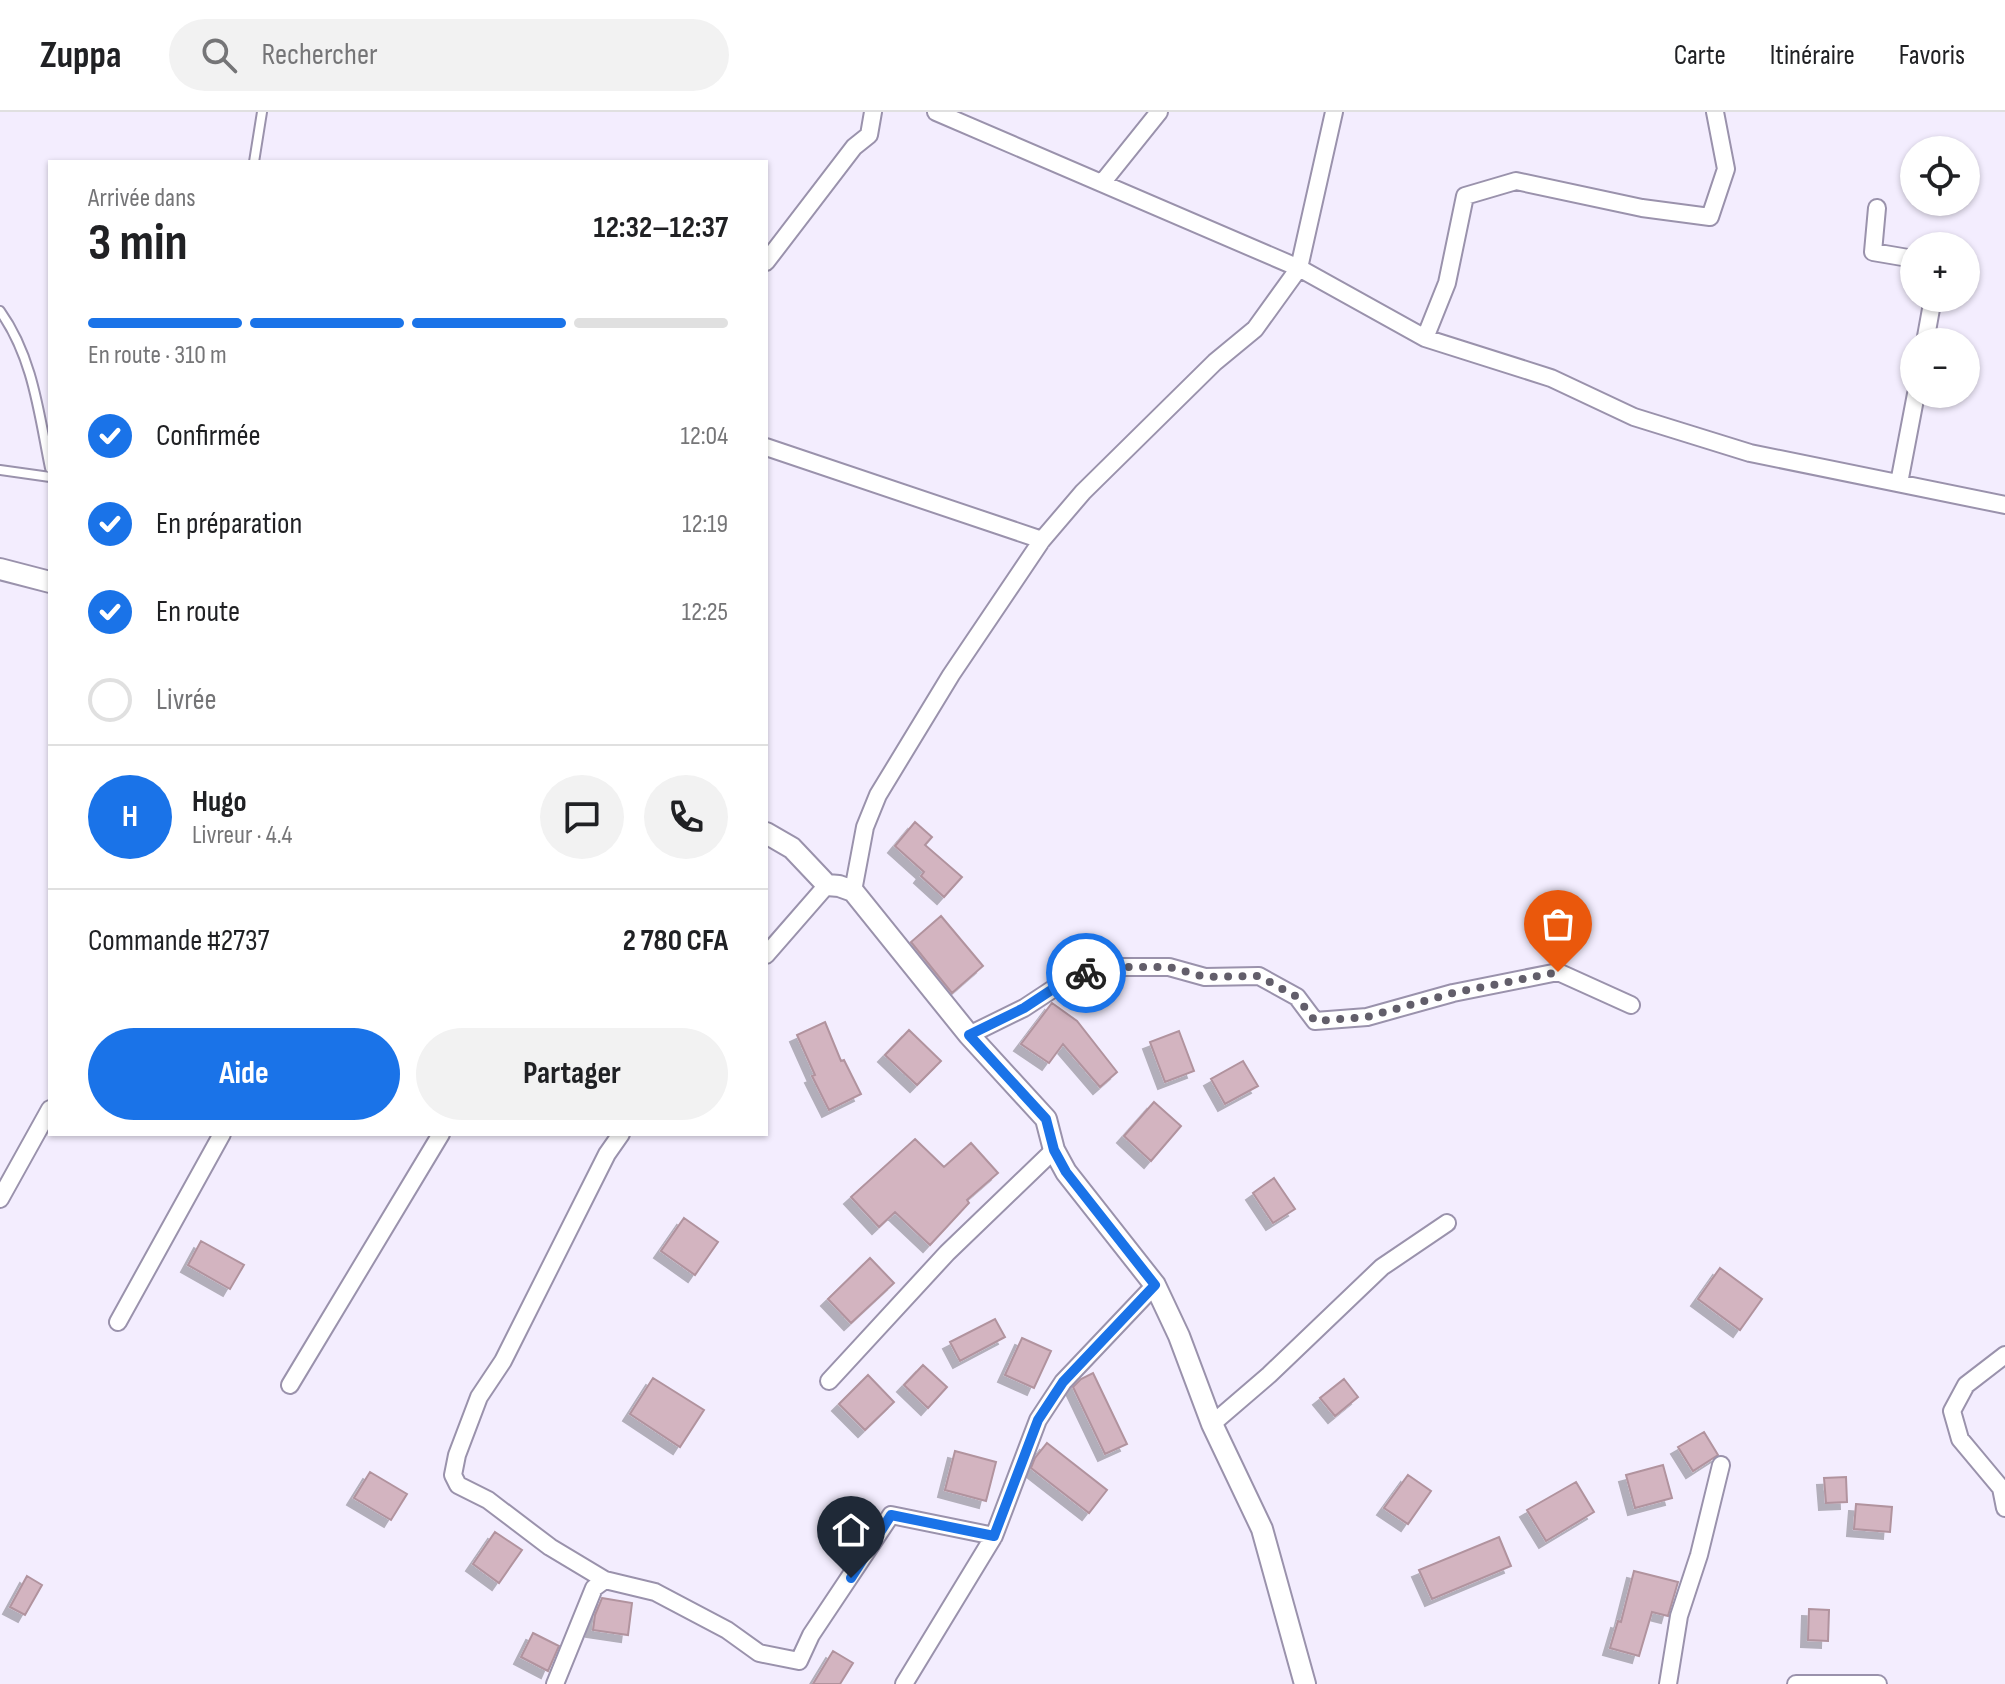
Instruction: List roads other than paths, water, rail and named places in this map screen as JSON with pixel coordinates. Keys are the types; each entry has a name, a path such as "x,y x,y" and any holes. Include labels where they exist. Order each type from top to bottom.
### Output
{"street":[{"path":"768,259 854,147 869,135 873,112"},
{"path":"936,112 1299,268 1425,338 1551,378 1634,417 1735,448 2005,505"},
{"path":"1102,183 1159,112"},
{"path":"853,891 865,827 878,795 951,675 1042,540 1083,492 1215,362 1255,329 1299,268 1334,112"},
{"path":"1425,338 1447,283 1465,196 1516,181 1642,208 1710,217 1726,169 1715,112"},
{"path":"1877,208 1873,252 1900,257"},
{"path":"1899,483 1913,408"},
{"path":"768,448 1042,540"},
{"path":"0,569 48,581"},
{"path":"768,834 792,848 827,885 853,891 969,1035 1046,1119 1054,1150 1066,1172 1155,1285 1179,1336 1212,1424 1262,1529 1305,1684"},
{"path":"768,953 827,885"},
{"path":"969,1035 1024,1008 1062,983 1089,972 1119,967 1169,967 1205,977 1259,976 1297,997 1315,1021 1367,1017 1453,993 1558,972 1631,1005"},
{"path":"0,1199 48,1113"},
{"path":"118,1322 221,1136"},
{"path":"290,1385 440,1136"},
{"path":"620,1136 607,1154 503,1361 479,1397 457,1455 453,1475 458,1485 488,1500 550,1547 605,1580 655,1592 727,1630 759,1653 799,1661 811,1635 891,1515 994,1536"},
{"path":"829,1381 947,1253 1054,1150"},
{"path":"1212,1424 1269,1375 1382,1267 1447,1223"},
{"path":"904,1684 994,1536 1038,1420 1063,1382 1155,1285"},
{"path":"2005,1355 1966,1385 1952,1411 1960,1439 2001,1488 2005,1508"},
{"path":"1668,1684 1679,1616 1699,1555 1721,1465"},
{"path":"555,1684 594,1588 605,1580"},
{"path":"1796,1684 1878,1684"}],"lane":[{"path":"254,160 262,112"},
{"path":"0,311 21,344 48,459"},
{"path":"0,470 48,477"}]}
